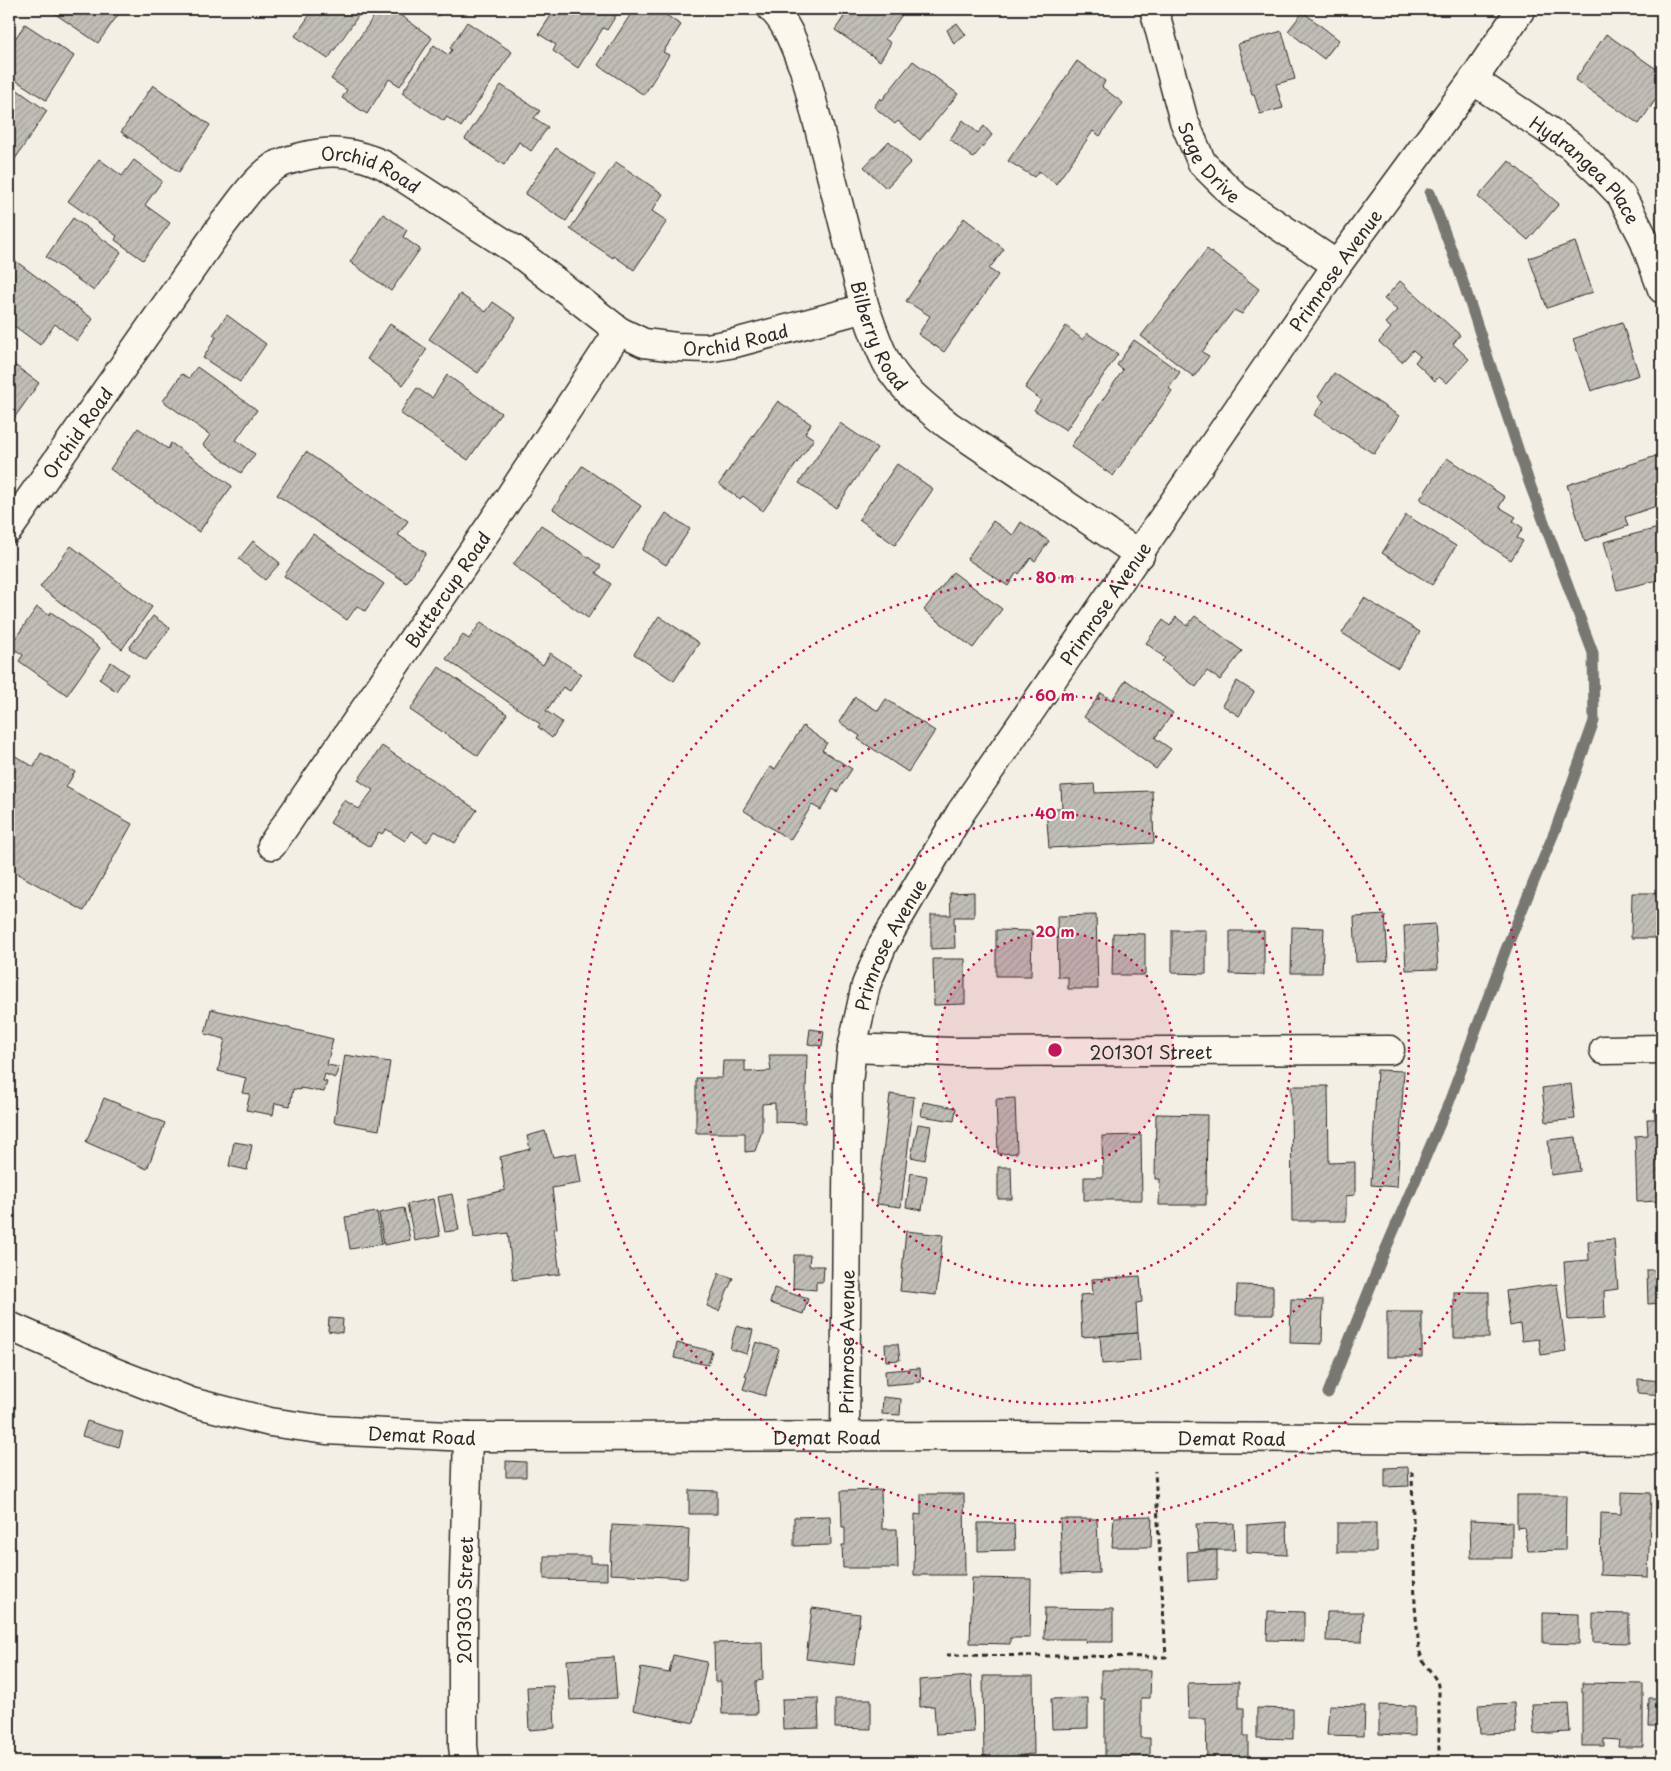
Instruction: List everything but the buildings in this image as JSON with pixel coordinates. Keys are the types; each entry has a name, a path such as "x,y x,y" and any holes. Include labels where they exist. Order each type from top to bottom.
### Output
{"street":[{"name":"Bilberry Road","path":"772,9 777,13 790,36 804,68 865,308 878,345 888,365 901,383 920,403 948,425 1140,555"},
{"name":"Sage Drive","path":"1154,9 1184,121 1202,163 1237,198 1337,265"},
{"name":"Primrose Avenue","path":"845,1437 848,1083 852,1048 866,986 883,944 962,812 1337,265 1473,80 1521,9"},
{"name":"Hydrangea Place","path":"1473,80 1570,145 1600,172 1621,195 1642,237 1662,288"},
{"name":"Orchid Road","path":"9,529 223,224 254,185 276,166 295,159 320,153 342,152 365,157 384,165 515,250 619,331 644,343 707,348 735,343 865,308"},
{"name":"Buttercup Road","path":"272,845 503,507 619,331"},
{"name":"201301 Street","path":"852,1048 951,1052 1390,1050"},
{"path":"1604,1050 1662,1049"},
{"name":"Demat Road","path":"9,1326 114,1372 192,1402 270,1422 326,1430 468,1437 1662,1440"},
{"name":"201303 Street","path":"465,1762 463,1746 463,1610 468,1437"}],"path":[{"path":"946,1655 1166,1657 1153,1438"},
{"path":"1411,1439 1415,1606 1419,1650 1423,1661 1437,1680 1439,1691 1439,1762"}],"waterway":[{"path":"1328,1393 1384,1253 1448,1105 1506,949 1556,828 1594,721 1593,653 1529,482 1460,273 1430,193"}]}
